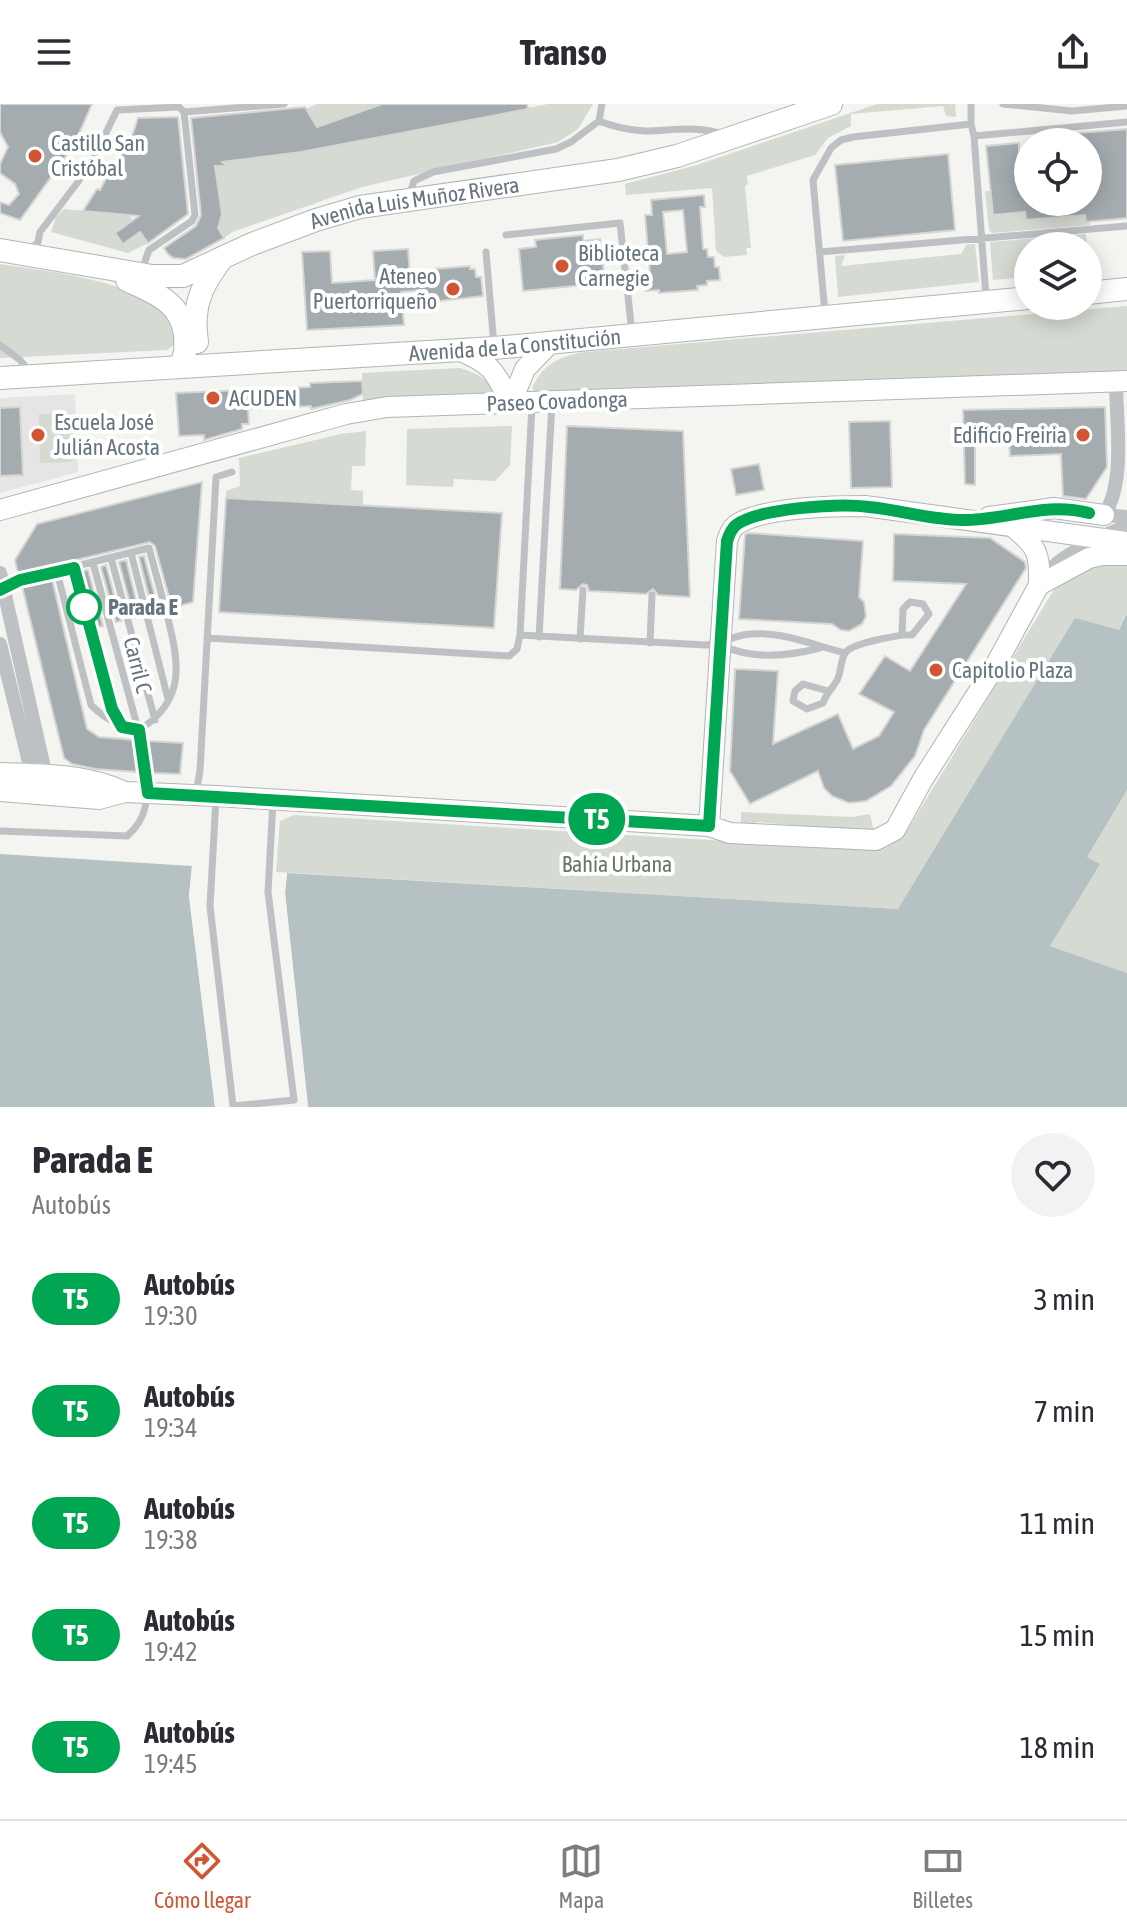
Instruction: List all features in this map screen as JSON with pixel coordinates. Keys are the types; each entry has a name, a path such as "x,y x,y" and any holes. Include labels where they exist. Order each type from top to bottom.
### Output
{"main road":[{"name":"Avenida Luis Muñoz Rivera","path":"0,247 141,274 183,276 224,256 316,220 360,207 618,170 677,156 831,104"},
{"path":"207,365 200,354 197,340 196,303 203,285 224,256"},
{"path":"100,267 155,292 171,303 184,329 185,356 179,367"},
{"path":"1102,292 1127,289"},
{"name":"Avenida de la Constitución","path":"0,378 494,348 1014,299"},
{"path":"532,402 525,369 551,342"},
{"path":"458,350 482,360 532,402"},
{"name":"Paseo Covadonga","path":"0,510 346,414 387,407 1121,381"},
{"path":"709,826 727,541 738,523 774,513 830,506 865,506 1127,542"},
{"path":"965,520 1054,508 1104,515"},
{"path":"0,791 39,784 103,782 125,792 709,826 730,833 876,840 895,830 923,779 995,666 1039,585 1038,554 1034,546 1013,527"},
{"path":"1039,585 1089,558 1127,555"},
{"path":"0,773 39,784"}],"street":[{"path":"1104,515 1114,501 1121,381"},
{"path":"1104,515 1127,517"},
{"path":"1039,585 1053,566 1127,527"},
{"path":"1,583 39,784"},
{"path":"0,644 39,784"}],"lane":[{"path":"184,112 284,104"},
{"path":"408,198 414,181 433,172 556,149 571,142 599,121 602,104"},
{"path":"971,104 987,302"},
{"path":"1003,104 1072,111 1127,106"},
{"path":"1072,111 1082,104"},
{"path":"27,253 38,242 40,232 90,166 117,110 179,107 184,112 195,215 192,221 149,250 141,274"},
{"path":"599,121 620,129 712,130 733,137"},
{"path":"974,136 1127,122"},
{"path":"825,316 813,180 831,148 841,140 853,137 971,124"},
{"path":"506,235 620,223 632,335"},
{"path":"820,252 1127,226"},
{"path":"486,252 494,348"},
{"path":"0,345 20,360 32,376"},
{"path":"207,638 509,656 517,649 520,635 532,402"},
{"path":"532,402 539,637"},
{"path":"232,472 216,477 200,771 206,795 210,906 233,1106 294,1100 268,892 273,800"},
{"path":"1,583 149,548 178,665 169,701 155,720 139,730 122,727 103,717 91,705 57,572"},
{"path":"131,553 169,701"},
{"path":"111,558 155,720"},
{"name":"Carril C","path":"93,563 141,740"},
{"path":"74,568 112,709 122,727"},
{"path":"580,639 583,590"},
{"path":"650,643 652,595"},
{"path":"828,691 803,684 795,691 793,701 807,709 823,703 828,691 838,681 845,653 853,646 902,634 912,635 929,614 923,604 910,602 903,609 902,634"},
{"path":"520,635 720,644 743,635 792,637 845,653"},
{"path":"720,644 740,654 791,655 822,647"},
{"path":"0,831 127,836 145,814 148,793 144,772"}],"shaded area":[{"name":"Escuela José Julián Acosta","path":"75,394 78,472 0,493 0,398"},
{"path":"1125,616 1127,790 1087,857 1100,864 1050,946 1127,973 1127,1107 308,1107 285,893 287,873 898,909 1075,618 1119,630"},
{"path":"0,854 192,866 189,896 215,1107 0,1107"}],"green space":[{"path":"317,104 382,104 317,127 306,109"},
{"path":"548,104 593,104 578,129 558,142 362,187 232,232 224,238 218,228 221,214 215,166 226,166 222,162 301,152"},
{"path":"877,104 955,104 956,117 946,116 943,106 851,114 851,126 828,138 815,155 747,176 748,184 745,186 751,248 746,248 747,255 724,257 716,251 712,188 626,195 625,184 697,165"},
{"path":"985,191 990,191 993,215 1014,213 1014,216 1026,216 1026,220 1085,216 1090,225 992,233 989,230"},
{"path":"64,209 129,215 148,243 128,253 51,232 56,217"},
{"path":"1014,240 1014,278 993,280 990,242"},
{"path":"967,244 975,244 979,282 838,297 835,256 845,255 841,266 961,254"},
{"path":"0,264 76,276 133,293 155,306 170,323 175,344 167,350 0,358"},
{"path":"1127,306 1127,372 537,393 532,388 541,373 553,362 585,352 1014,316 1014,320 1102,320 1102,308"},
{"path":"460,368 485,380 494,393 363,404 362,373"},
{"path":"70,413 71,462 40,463 39,414"},
{"path":"512,426 510,465 495,481 454,479 453,487 406,485 407,429"},
{"path":"366,431 365,466 352,466 351,490 363,491 363,506 226,498 226,491 240,486 239,458"},
{"name":"Bahía Urbana","path":"1127,563 1127,616 1124,616 1119,630 932,855 898,909 276,872 280,821 294,815 875,850 887,847 905,834 1055,588 1071,576 1088,569"},
{"path":"1127,790 1127,973 1050,946 1099,864 1086,857"},
{"path":"741,812 852,817 870,814 874,832 757,822 741,826"}],"pier":[{"path":"192,866 196,866 193,896 219,1107 215,1107 189,896"},
{"path":"283,873 287,873 285,893 308,1107 304,1107 281,894"}],"building":[{"name":"Castillo San Cristóbal","path":"0,104 92,104 74,145 20,220 0,213 0,202 9,205 19,194 15,184 0,173 0,164 8,147 0,132"},
{"path":"382,104 527,104 528,109 301,152 222,162 227,166 215,166 222,214 218,228 224,238 186,259 173,258 168,254 164,248 196,226 201,215 191,118 305,107 317,127"},
{"path":"178,117 188,214 148,243 140,232 123,244 115,233 139,216 83,211 97,189 100,190 123,146 128,148 138,118"},
{"path":"1127,129 1127,218 1086,222 1085,216 1102,216 1102,131"},
{"path":"1014,143 1014,213 993,215 986,146"},
{"path":"948,154 955,230 843,241 835,165"},
{"path":"704,195 705,207 700,207 703,249 707,249 708,257 714,257 720,280 707,281 707,285 697,286 698,290 646,291 645,274 650,274 645,215 652,215 651,200","holes":["683,210 687,252 667,254 663,212"]},
{"path":"1026,216 1073,216 1026,220"},
{"name":"Biblioteca Carnegie","path":"583,235 583,241 600,239 605,283 523,291 519,249 536,247 535,240"},
{"path":"408,249 410,277 435,275 434,269 470,266 470,269 475,269 476,277 481,277 483,296 432,302 425,300 424,290 401,292 404,325 307,330 302,252 330,251 332,283 375,280 373,251"},
{"path":"362,381 363,394 350,400 311,409 311,406 248,409 249,424 242,424 242,429 204,440 204,435 179,436 176,393 310,387 310,383"},
{"path":"20,407 23,475 0,476 0,408"},
{"path":"1105,407 1107,467 1086,499 1063,496 1061,454 1010,456 1009,442 975,444 975,485 965,484 963,410"},
{"path":"890,421 892,487 851,488 849,422"},
{"path":"567,426 683,431 690,597 658,595 653,589 646,594 589,591 583,584 576,590 560,589"},
{"path":"759,464 764,490 736,495 731,469"},
{"path":"202,482 193,602 172,608 155,546 150,542 18,574 15,560 37,524"},
{"path":"226,498 502,513 494,628 219,612"},
{"name":"Capitolio Plaza","path":"894,534 990,538 1025,562 1026,568 924,730 915,756 891,786 866,801 849,803 832,796 824,788 818,771 750,804 730,771 735,669 778,671 773,744 838,714 853,749 879,736 894,712 859,694 885,656 910,671 966,584 893,581"},
{"path":"745,535 863,541 859,597 864,602 866,616 862,624 849,631 832,624 739,619"},
{"path":"144,556 159,611 153,613 139,557"},
{"path":"126,560 140,616 134,618 119,562"},
{"path":"106,565 121,621 116,622 101,567"},
{"path":"88,570 103,626 97,627 82,571"},
{"path":"52,579 87,729 99,737 134,740 140,746 147,741 183,743 180,774 151,773 144,766 138,772 96,769 72,764 64,758 22,586"}],"bus line":[{"name":"T5","path":"0,590 20,580 74,568 112,709 122,727 139,730 148,793 709,826 724,572 727,541 738,523 774,513 830,506 865,506 965,520 1054,508 1089,513"}],"place":[{"name":"Castillo San Cristóbal","path":"35,156"},
{"name":"Biblioteca Carnegie","path":"562,266"},
{"name":"Ateneo Puertorriqueño","path":"453,289"},
{"name":"ACUDEN","path":"213,398"},
{"name":"Escuela José Julián Acosta","path":"38,435"},
{"name":"Edificio Freiria","path":"1083,435"},
{"name":"Parada E","path":"84,607"},
{"name":"Capitolio Plaza","path":"936,670"}]}
